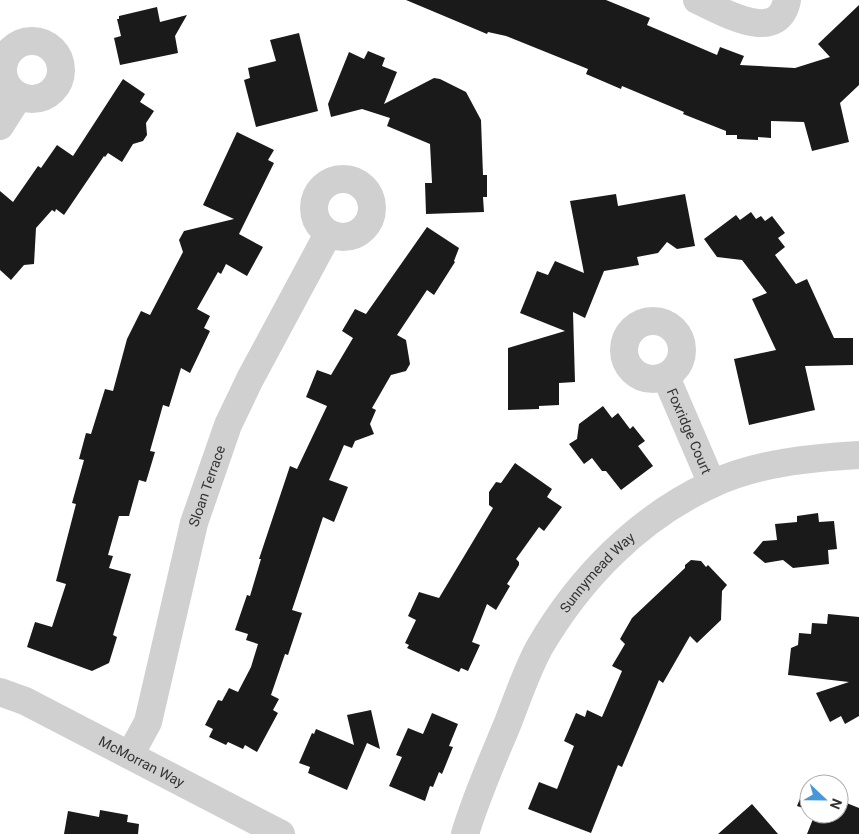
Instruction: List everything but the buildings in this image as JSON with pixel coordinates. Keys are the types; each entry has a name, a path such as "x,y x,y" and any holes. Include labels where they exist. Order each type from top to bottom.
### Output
{"street":[{"path":"697,0 754,24 767,24 778,18 787,0"},
{"path":"0,126 20,96"},
{"name":"Sloan Terrace","path":"130,755 148,722 194,523 224,433 250,379 328,234"},
{"name":"Foxridge Court","path":"666,377 712,484"},
{"name":"Sunnymead Way","path":"465,834 487,774 538,650 572,598 611,554 656,517 712,484 772,465 816,458 859,455"},
{"name":"McMorran Way","path":"0,692 25,701 281,834"}]}
